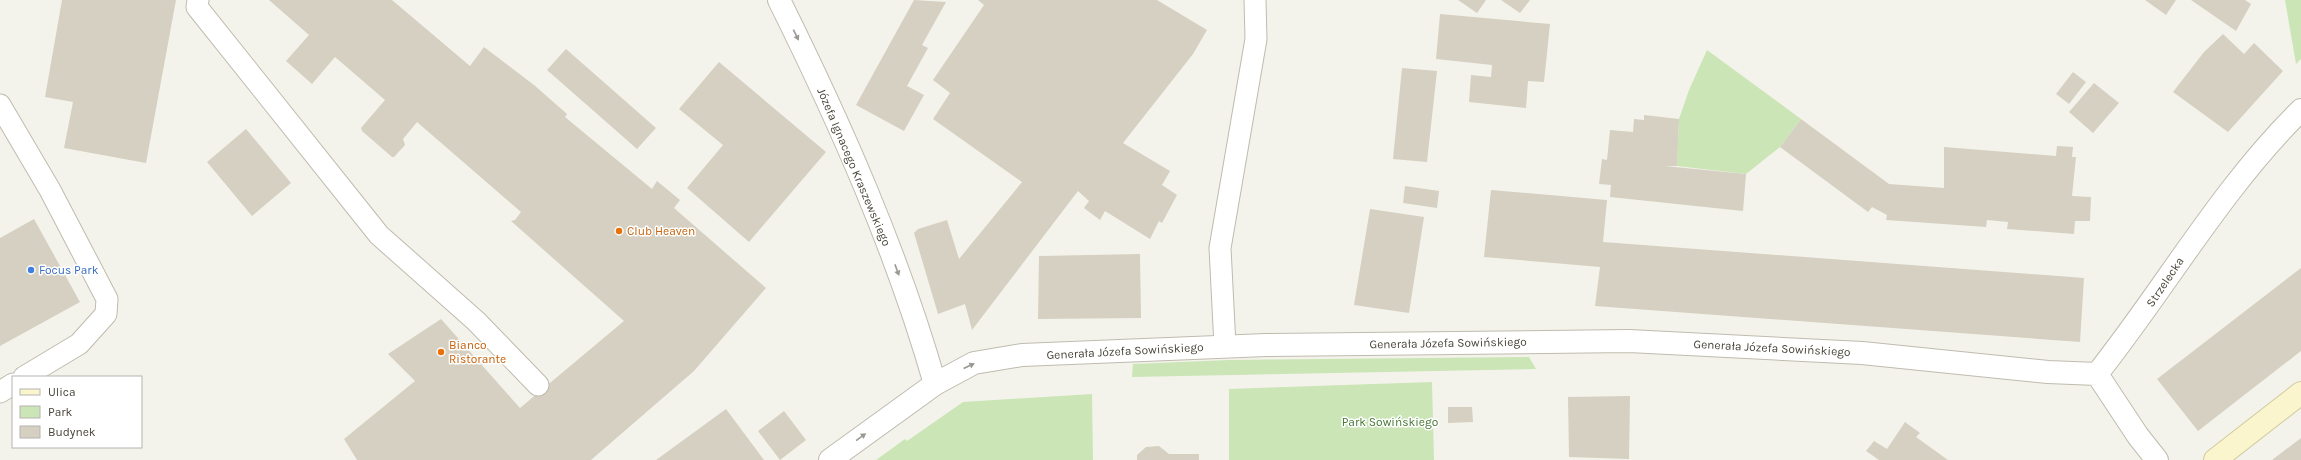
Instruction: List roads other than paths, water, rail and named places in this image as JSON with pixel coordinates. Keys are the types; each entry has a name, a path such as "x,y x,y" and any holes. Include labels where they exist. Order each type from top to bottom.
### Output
{"main road":[{"path":"2215,460 2301,393"}],"street":[{"name":"Józefa Ignacego Kraszewskiego","path":"779,0 873,206 910,305 935,384"},
{"name":"Strzelecka","path":"2097,374 2130,332 2207,220 2270,141 2301,110"},
{"name":"Generała Józefa Sowińskiego","path":"830,460 935,384 974,363 1022,355 1224,346 1628,341 1862,353 2048,372 2097,374"},
{"path":"2097,374 2138,436 2157,460"}],"lane":[{"path":"198,0 197,7 379,235 476,321 538,385"},
{"path":"1224,346 1220,248 1256,39 1255,0"},
{"path":"0,104 50,190 107,299 106,314 79,344 26,376"},
{"path":"0,392 12,385"}],"place":[{"name":"Club Heaven","path":"619,231"},
{"name":"Focus Park","path":"31,270"},
{"name":"Bianco Ristorante","path":"441,352"}],"park label":[{"name":"Park Sowińskiego","path":"1390,422"}]}
